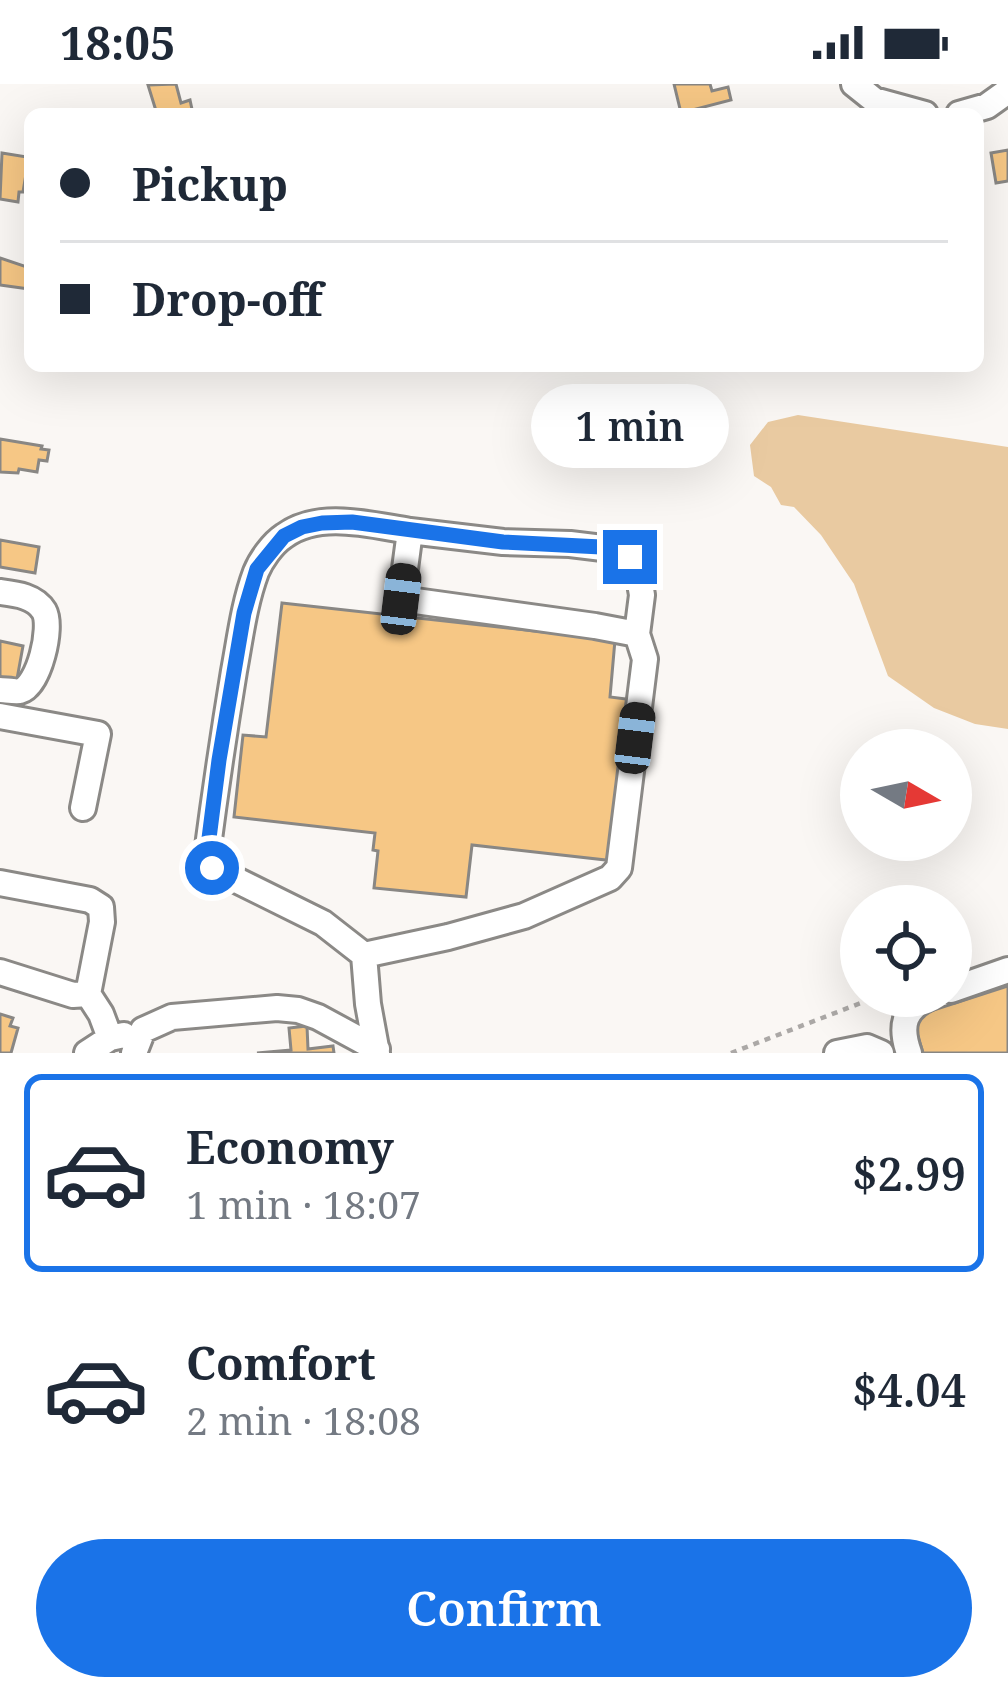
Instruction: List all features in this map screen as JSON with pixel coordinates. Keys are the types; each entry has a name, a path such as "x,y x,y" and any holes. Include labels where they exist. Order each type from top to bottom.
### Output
{"street":[{"path":"854,84 874,100 903,108"},
{"path":"980,108 1008,92"},
{"path":"364,955 524,916 610,878 619,868 645,659 638,634 642,595 630,557 619,550 503,542 352,522 302,527 284,536 257,569 244,613 207,854 212,868 323,923 364,955 377,1051"},
{"path":"410,530 401,599 638,634"},
{"path":"0,592 40,606 47,626 40,662 26,688 0,690"},
{"path":"0,716 98,734 82,808"},
{"path":"0,883 90,900 100,907 102,922 88,994 110,1038"},
{"path":"972,983 1008,970"},
{"path":"0,972 74,995 88,994"},
{"path":"87,1053 110,1038 139,1042 172,1017 254,1010 298,1010 318,1016 377,1051"},
{"path":"905,1017 903,1037 909,1053"},
{"path":"837,1053 867,1047 881,1053"}],"path":[{"path":"730,1053 840,1011"}],"shaded area":[{"path":"798,415 1008,447 1008,729 975,724 934,708 888,676 854,584 821,535 794,507 781,505 771,487 754,476 750,445 768,422"}],"building":[{"path":"176,84 181,103 190,100 192,108 155,108 148,85"},
{"path":"674,84 710,84 712,91 728,87 731,100 680,108"},
{"path":"1008,150 1008,181 996,183 991,153"},
{"path":"2,153 24,157 24,186 18,202 0,199"},
{"path":"0,258 24,266 24,288 0,285"},
{"path":"0,439 42,446 49,450 47,461 39,460 37,472 0,472"},
{"path":"0,540 39,547 35,573 0,567"},
{"path":"282,603 615,640 610,697 634,700 615,861 472,845 466,897 374,888 375,833 234,817 243,735 266,737"},
{"path":"0,641 23,646 15,690 0,687"},
{"path":"1008,986 1008,1053 923,1053 912,1017 972,1017 972,998"},
{"path":"0,1014 13,1018 10,1026 18,1028 11,1053 0,1053"},
{"path":"307,1026 308,1049 333,1046 334,1053 257,1053 291,1050 289,1028"}],"route":[{"path":"212,868 207,854 244,613 257,569 284,536 302,527 352,522 503,542 601,547 630,557"}]}
